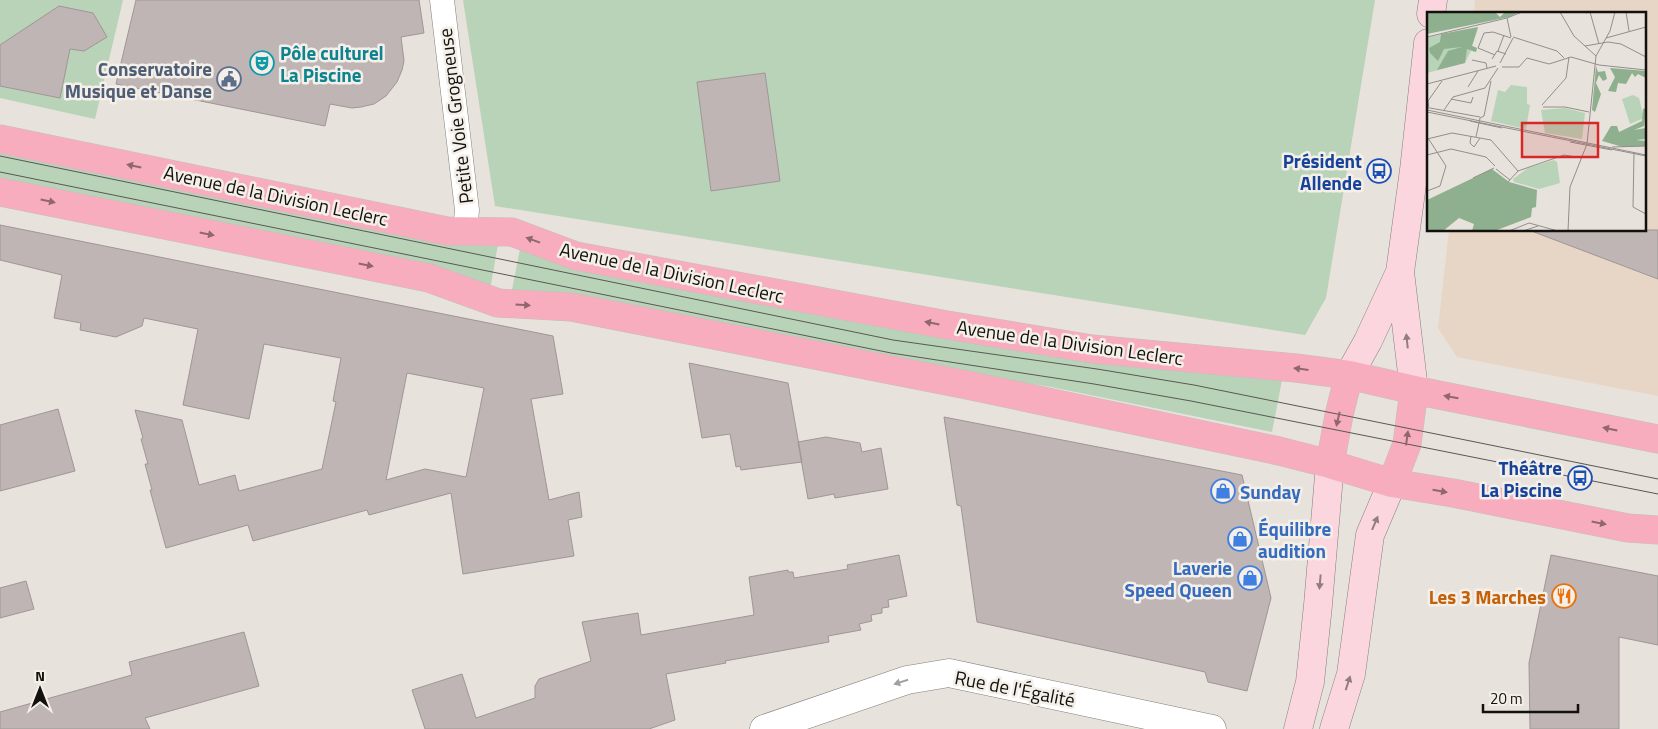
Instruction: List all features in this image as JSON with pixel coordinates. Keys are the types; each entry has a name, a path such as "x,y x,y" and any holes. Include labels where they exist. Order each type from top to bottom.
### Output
{"main road":[{"path":"1334,729 1351,674 1370,535 1407,444 1414,390 1400,272 1414,170 1427,51"},
{"name":"Avenue de la Division Leclerc","path":"0,139 447,231 512,232 576,256 956,327 1092,349 1296,368 1349,375 1414,390 1658,438"},
{"path":"0,192 428,278 498,303 571,307 967,384 1279,451 1392,483 1454,493 1628,528 1658,530"},
{"path":"1298,729 1310,682 1330,464 1337,422 1349,375 1368,341 1400,272"}],"street":[{"name":"Petite Voie Grogneuse","path":"442,0 467,210 464,231"},
{"name":"Rue de l'Égalité","path":"764,729 907,680 949,673 1212,729"}],"shaded area":[{"path":"1475,0 1658,0 1658,396 1457,357 1438,328 1449,231 1646,231 1646,12 1474,12"}],"green space":[{"path":"0,0 123,0 95,119 0,98"},
{"path":"463,0 1375,0 1326,298 1305,335 495,206"},
{"path":"0,149 498,244 490,290 0,181"},
{"path":"520,249 770,305 930,336 1102,362 1282,380 1272,432 1051,387 898,363 511,295"}],"building":[{"name":"Pôle culturel La Piscine","path":"136,0 419,0 424,33 401,37 404,61 402,70 397,82 386,96 374,104 361,107 352,108 330,104 325,126 116,84"},
{"path":"59,6 93,13 107,37 84,51 70,49 60,98 0,86 0,45"},
{"path":"765,73 780,181 711,191 697,82"},
{"path":"0,225 553,336 563,394 531,399 549,500 579,492 582,517 568,520 574,556 463,574 451,493 369,515 367,510 253,541 248,525 166,548 150,490 152,490 145,464 148,464 135,410 182,420 199,485 235,475 239,491 322,469 336,402 333,401 341,358 264,344 249,419 183,405 198,329 144,318 142,326 116,337 80,330 81,323 54,318 62,275 0,260","holes":["407,373 484,388 466,477 425,469 386,480"]},
{"path":"1658,230 1658,279 1534,232"},
{"path":"689,363 788,383 802,462 741,470 740,466 736,467 730,434 702,438"},
{"path":"58,409 75,471 0,491 0,425"},
{"path":"944,417 1242,475 1271,598 1247,691 1208,682 1205,672 977,622 961,506 957,505"},
{"path":"826,437 860,443 862,452 881,448 888,489 835,498 834,494 808,499 798,442"},
{"path":"899,555 907,596 888,600 889,607 882,608 882,613 871,615 872,621 859,624 861,630 828,636 829,642 666,674 675,720 649,729 425,729 412,690 462,674 476,718 535,698 535,686 539,679 591,661 582,622 638,613 641,635 754,615 749,577 788,570 788,572 793,572 794,578 848,569 847,565"},
{"path":"1551,555 1658,576 1658,645 1619,637 1619,729 1530,729 1529,663"},
{"path":"26,581 34,609 0,618 0,588"},
{"path":"244,632 259,686 145,718 150,729 0,729 0,712 132,675 129,662"}],"tram line":[{"path":"0,156 893,340 1194,385 1658,479"},
{"path":"0,172 891,353 1191,401 1658,494"}],"place":[{"name":"Pôle culturel La Piscine","path":"262,63"},
{"name":"Conservatoire Musique et Danse","path":"229,79"},
{"name":"Président Allende","path":"1379,171"},
{"name":"Théâtre La Piscine","path":"1580,478"},
{"name":"Sunday","path":"1223,491"},
{"name":"Équilibre audition","path":"1240,539"},
{"name":"Laverie Speed Queen","path":"1250,578"},
{"name":"Les 3 Marches","path":"1564,596"}]}
